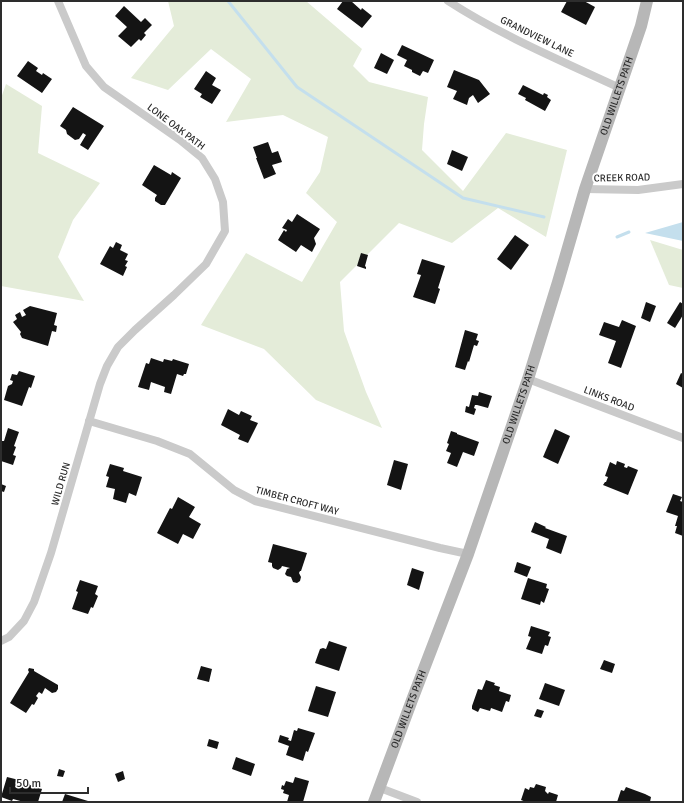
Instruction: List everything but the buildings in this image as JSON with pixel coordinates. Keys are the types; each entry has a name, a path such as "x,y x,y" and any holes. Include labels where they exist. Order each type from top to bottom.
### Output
{"main road":[{"name":"OLD WILLETS PATH","path":"374,802 468,554 528,379 585,189 620,88 640,26 646,1"}],"street":[{"name":"LONE OAK PATH","path":"58,1 86,66 104,87 180,140 202,158 215,178 223,202 225,231 206,264 174,296 135,330"},
{"name":"GRANDVIEW LANE","path":"448,1 461,10 520,41 620,88"},
{"name":"CREEK ROAD","path":"585,189 638,190 683,184"},
{"name":"WILD RUN","path":"1,641 9,637 24,621 34,602 51,553 100,384 107,366 118,347 135,330"},
{"name":"LINKS ROAD","path":"528,379 683,438"},
{"name":"TIMBER CROFT WAY","path":"89,422 157,441 190,454 234,490 255,502 468,554"},
{"path":"380,788 417,802"}],"green space":[{"path":"168,1 306,1 362,49 353,66 369,82 428,97 422,150 463,191 506,133 567,150 546,237 498,208 452,243 399,223 340,282 344,331 366,392 382,428 316,400 264,349 201,325 246,253 302,282 337,222 306,193 320,172 328,137 283,115 226,122 251,79 211,49 168,90 131,78 174,26"},
{"path":"6,84 42,106 38,153 100,183 73,220 58,257 84,301 1,286 1,98"},
{"path":"650,240 683,250 683,288 669,285"}],"water":[{"path":"683,222 683,241 645,233"}],"waterway":[{"path":"228,1 297,87 463,198 544,217"},
{"path":"617,237 629,232"}]}
